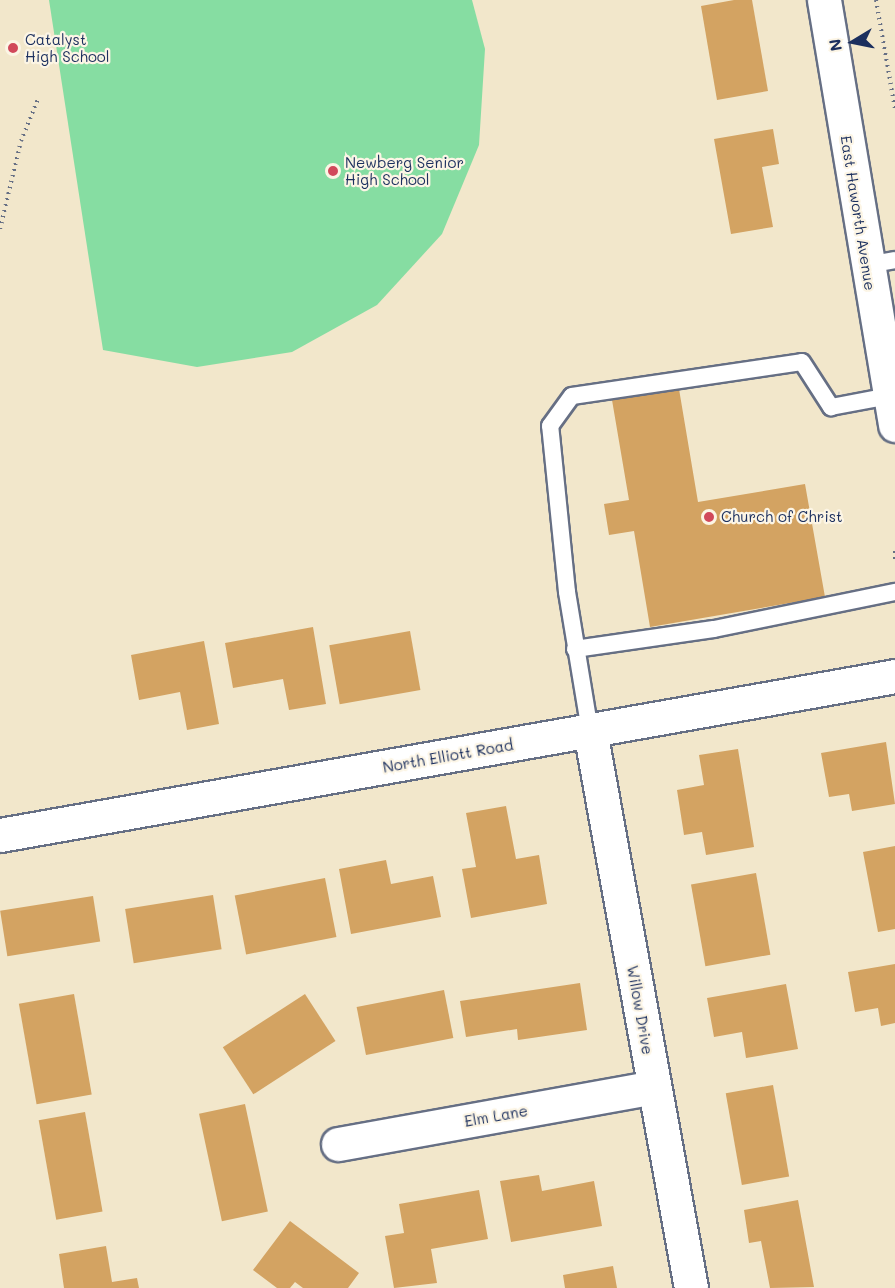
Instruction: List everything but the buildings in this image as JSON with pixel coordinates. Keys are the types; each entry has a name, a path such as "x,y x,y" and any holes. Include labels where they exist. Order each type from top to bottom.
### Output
{"street":[{"name":"East Haworth Avenue","path":"824,0 881,262 892,411"},
{"name":"North Elliott Road","path":"0,835 895,676"},
{"name":"Willow Drive","path":"590,731 691,1288"},
{"name":"Elm Lane","path":"338,1144 654,1087"}],"lane":[{"path":"590,731 575,649 557,508 550,426 572,396 802,362 831,406 892,411"},
{"path":"575,649 714,629 895,592"}],"path":[{"path":"876,0 895,109"},
{"path":"0,229 21,141 39,99"},
{"path":"895,551 895,561"}],"green space":[{"path":"49,0 472,0 485,49 479,145 442,234 377,305 292,352 197,367 103,350"}],"place":[{"name":"Catalyst High School","path":"13,48"},
{"name":"Newberg Senior High School","path":"333,171"},
{"name":"Church of Christ","path":"709,517"}]}
